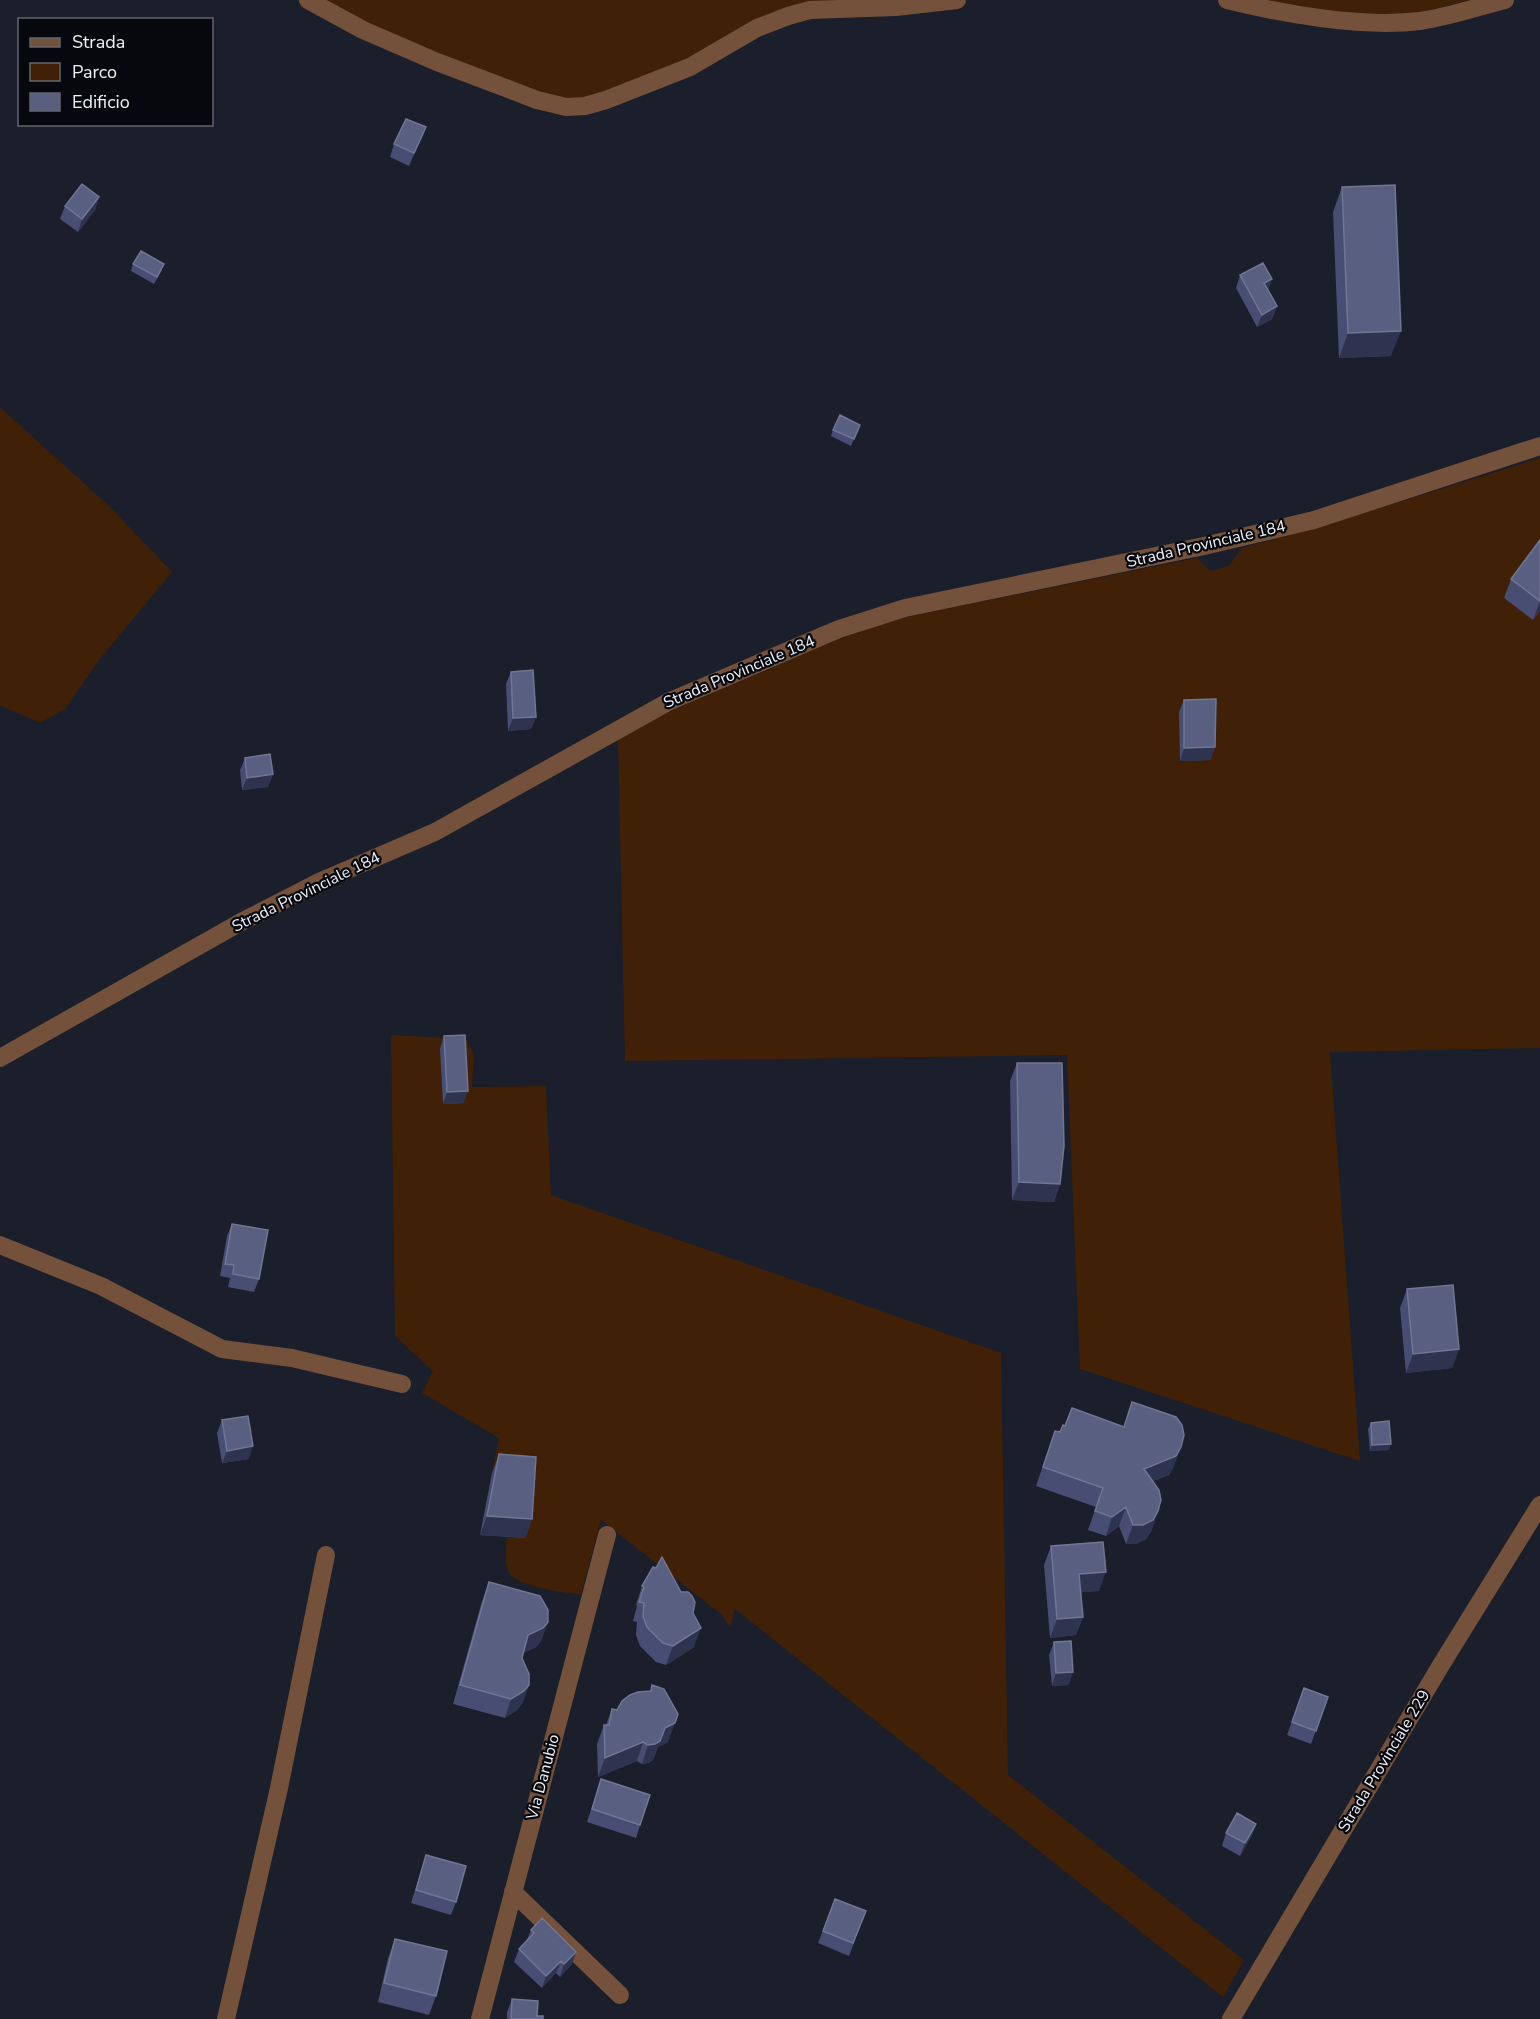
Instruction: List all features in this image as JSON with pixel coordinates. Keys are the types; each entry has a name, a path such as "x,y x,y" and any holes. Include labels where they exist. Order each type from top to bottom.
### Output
{"street":[{"path":"308,0 363,30 437,62 537,99 566,107 585,106 606,100 690,67 757,28 788,16 810,10 896,6 957,0"},
{"path":"1227,0 1315,18 1386,22 1420,21 1505,0"},
{"name":"Strada Provinciale 184","path":"0,1058 241,922 319,882 435,831 668,702 839,629 905,608 1204,546 1314,520 1540,446"},
{"path":"0,1245 101,1286 222,1348 292,1358 402,1384"},
{"name":"Strada Provinciale 229","path":"1231,2019 1441,1665 1540,1505"},
{"name":"Via Danubio","path":"480,2019 607,1535"},
{"path":"226,2019 279,1788 326,1555"},
{"path":"513,1892 620,1995"}],"green space":[{"path":"324,0 879,0 797,5 691,59 609,91 575,99 554,99 368,25"},
{"path":"1264,0 1469,0 1415,13 1379,15 1320,10"},
{"path":"0,407 109,506 172,572 99,660 65,709 40,723 0,705"},
{"path":"1540,458 1540,1048 1330,1052 1360,1461 1080,1369 1067,1055 625,1061 618,739 659,716 876,625 1197,558 1210,571 1229,566 1242,548 1313,529"},
{"path":"391,1035 466,1039 474,1055 472,1087 546,1086 551,1195 1001,1353 1008,1775 1244,1960 1223,1997 735,1609 730,1627 721,1614 601,1520 581,1594 532,1586 510,1574 506,1560 507,1537 525,1537 529,1476 492,1473 499,1438 422,1393 433,1371 395,1336"}],"building":[{"path":"406,119 426,127 414,153 394,144"},
{"path":"82,184 99,197 82,219 65,206"},
{"path":"1395,185 1401,331 1348,333 1342,187"},
{"path":"141,251 164,264 157,277 133,264"},
{"path":"1263,263 1272,279 1264,283 1277,306 1262,315 1240,275"},
{"path":"840,415 860,425 854,439 833,430"},
{"path":"1540,540 1540,601 1511,579"},
{"path":"533,670 536,717 513,718 511,672"},
{"path":"1216,699 1215,747 1184,748 1184,700"},
{"path":"270,754 273,774 247,778 245,758"},
{"path":"465,1035 468,1091 447,1092 444,1036"},
{"path":"1017,1063 1062,1063 1064,1146 1060,1184 1019,1182"},
{"path":"232,1224 268,1230 259,1279 233,1274 234,1265 225,1264"},
{"path":"1453,1285 1459,1349 1413,1354 1407,1289"},
{"path":"1132,1402 1176,1417 1182,1425 1184,1435 1176,1456 1144,1469 1159,1490 1161,1500 1153,1520 1143,1525 1133,1525 1126,1507 1112,1517 1095,1511 1103,1488 1043,1467 1055,1431 1060,1432 1063,1425 1065,1426 1072,1408 1124,1427"},
{"path":"248,1416 253,1446 227,1451 222,1420"},
{"path":"1389,1421 1391,1444 1372,1445 1371,1423"},
{"path":"499,1454 536,1457 532,1519 487,1516"},
{"path":"1103,1542 1106,1572 1079,1574 1083,1617 1057,1619 1051,1546"},
{"path":"662,1557 681,1592 688,1592 692,1596 695,1602 693,1613 701,1628 673,1646 663,1643 647,1627 643,1616 644,1603 639,1602 644,1587 642,1586"},
{"path":"489,1582 540,1596 548,1610 548,1622 543,1628 528,1635 522,1658 529,1674 529,1685 511,1699 460,1685"},
{"path":"1071,1641 1073,1672 1056,1673 1054,1642"},
{"path":"652,1685 664,1689 678,1714 675,1723 665,1728 660,1741 655,1744 648,1745 643,1742 605,1758 604,1725 609,1725 612,1709 617,1710 622,1701 630,1695 651,1691"},
{"path":"1304,1688 1328,1697 1316,1731 1292,1722"},
{"path":"601,1779 650,1795 640,1825 592,1809"},
{"path":"1237,1813 1256,1824 1245,1843 1226,1833"},
{"path":"426,1855 466,1866 456,1902 416,1890"},
{"path":"835,1899 866,1911 853,1943 823,1931"},
{"path":"542,1918 576,1952 564,1964 561,1961 546,1976 519,1949 534,1933 531,1930"},
{"path":"395,1939 447,1951 436,1996 384,1983"},
{"path":"512,1999 538,2001 537,2016 543,2016 543,2019 511,2019"}]}
